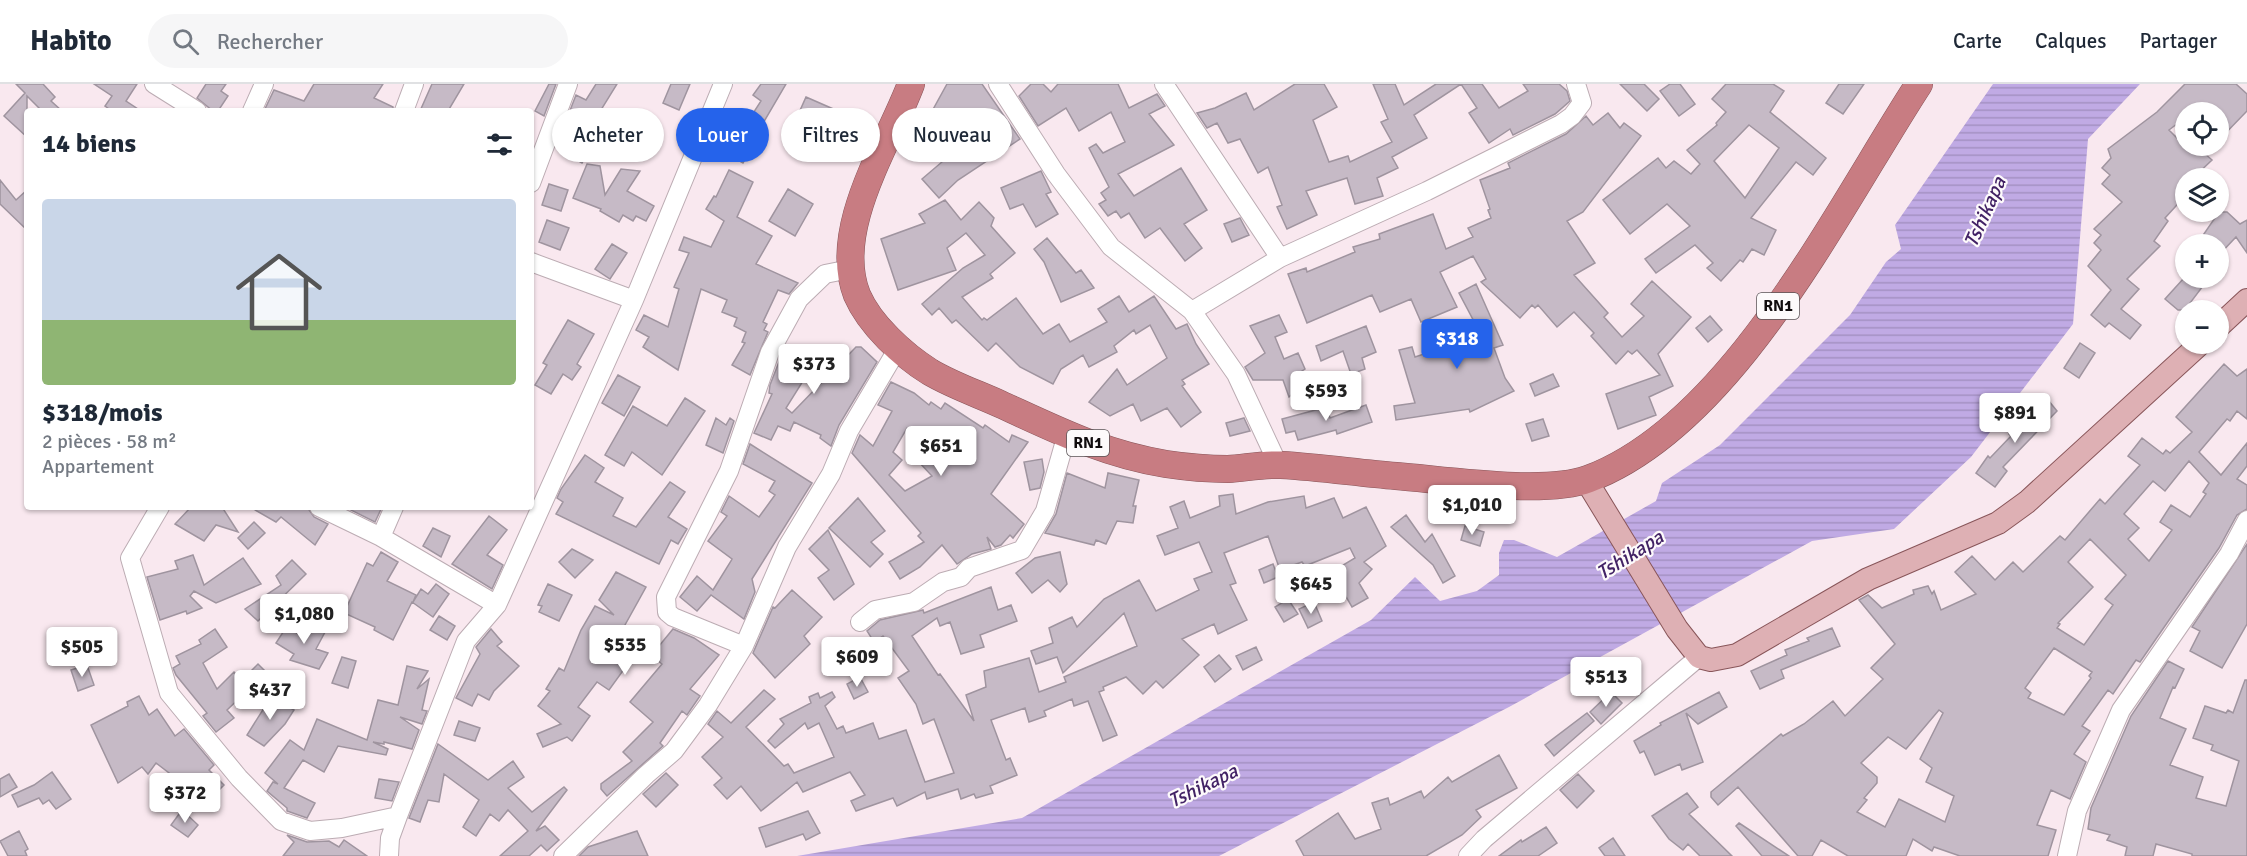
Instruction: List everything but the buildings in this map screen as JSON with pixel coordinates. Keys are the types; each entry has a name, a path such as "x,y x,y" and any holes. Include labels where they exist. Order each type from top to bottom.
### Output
{"highway":[{"name":"RN1","path":"912,84 855,219 850,269 858,296 898,348 932,373 1105,451 1168,464 1226,469 1278,464 1356,473 1541,486 1586,480 1651,443 1689,412 1731,368 1768,321 1808,261 1919,84"}],"main road":[{"path":"2229,317 2247,300"},
{"path":"1586,480 1677,629 1699,657 1711,660 1737,655 1868,579 1998,523 2027,502 2189,354"}],"street":[{"path":"154,84 191,108"},
{"path":"253,108 264,84"},
{"path":"405,108 414,84"},
{"path":"534,175 568,84"},
{"path":"389,856 390,838 466,641 497,604 634,300 723,84"},
{"path":"998,84 1056,174 1111,247 1192,311 1236,375 1278,464"},
{"path":"1164,84 1280,258"},
{"path":"1192,311 1280,258 1427,191 1561,124 1572,116 1582,103 1576,84"},
{"path":"534,263 634,300"},
{"path":"744,646 673,617 664,606 666,597 729,471 770,352 799,299 825,274 850,269"},
{"path":"563,856 646,775 674,751 708,705 744,646 787,547 831,474 849,431 898,348"},
{"path":"860,621 875,610 914,602 944,582 961,577 969,568 1022,550 1044,511 1067,434"},
{"path":"158,510 130,558 169,693 239,778 281,821 310,831 342,828 398,816"},
{"path":"325,510 381,537 497,604"},
{"path":"381,537 393,510"},
{"path":"2067,856 2078,811 2121,710 2229,554 2247,520"},
{"path":"1468,856 1484,839 1699,657"}],"water":[{"name":"Tshikapa","path":"1993,84 2140,84 2088,139 2073,324 1971,457 1894,529 1812,541 1509,707 1219,856 797,856 1022,818 1371,620 1415,577 1440,601 1477,591 1499,575 1499,553 1504,540 1514,540 1557,557 1656,501 1662,483 1720,445 1850,315 1886,262 1901,249 1895,225"}]}
